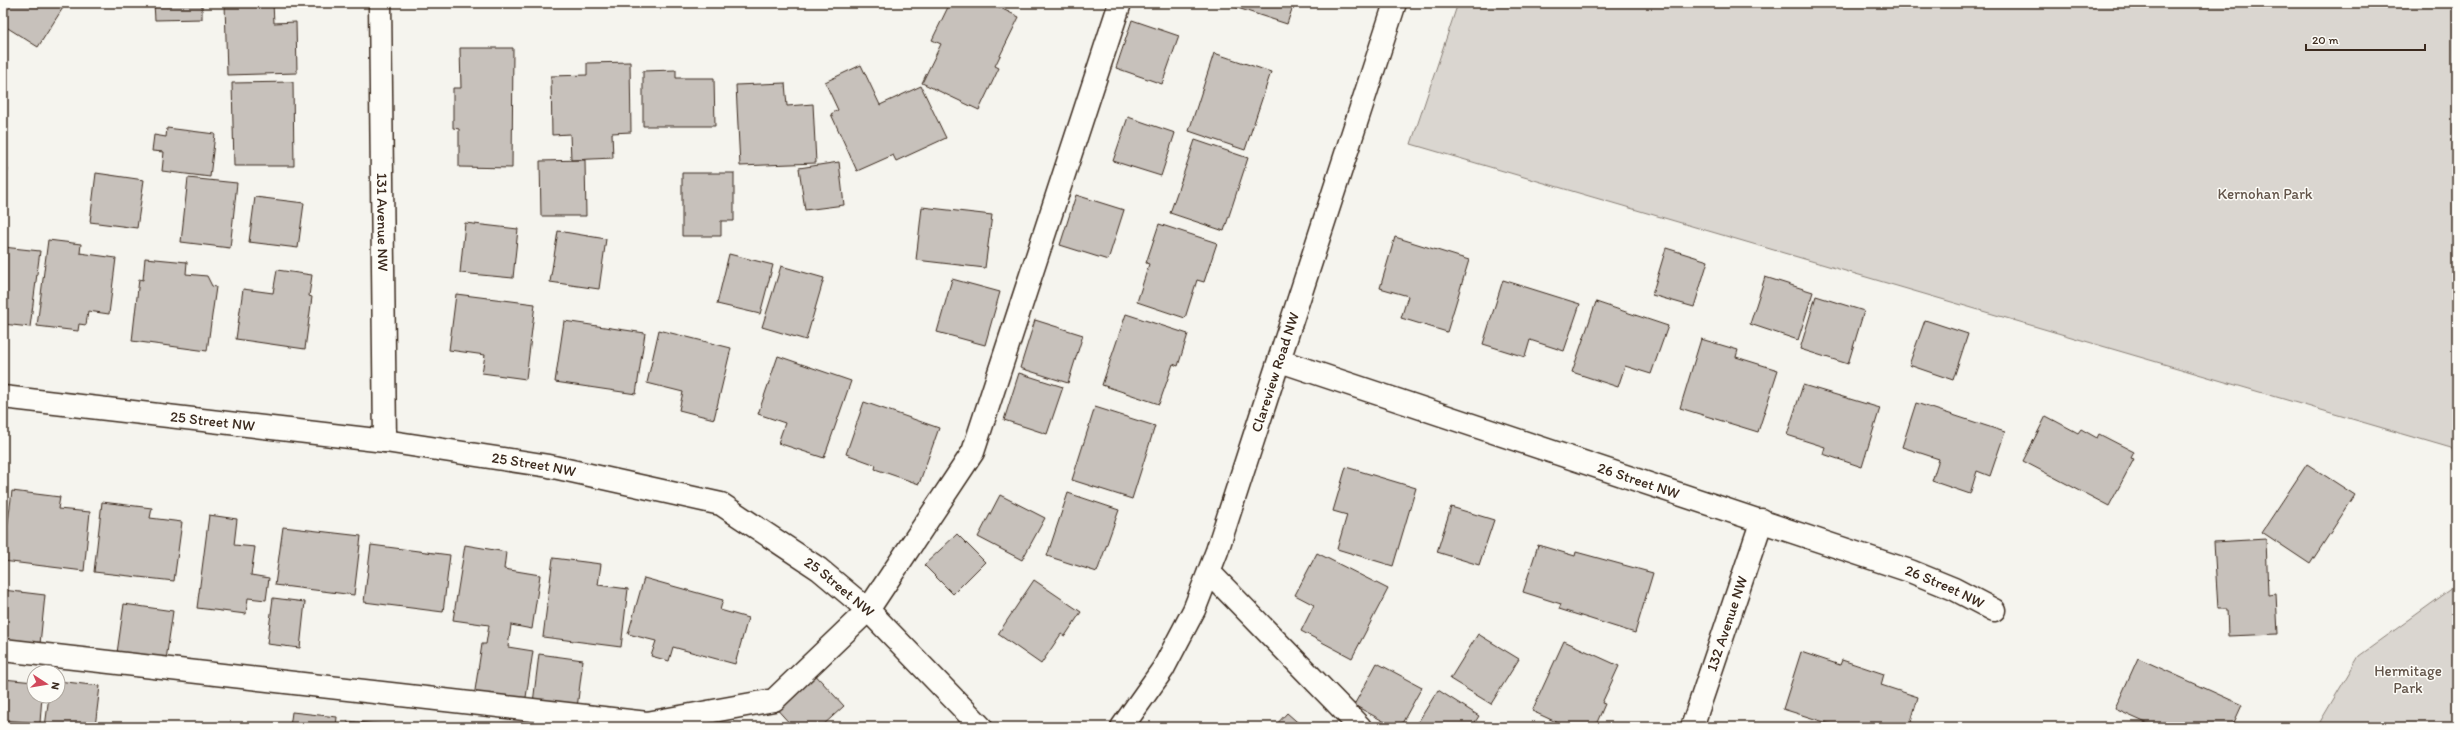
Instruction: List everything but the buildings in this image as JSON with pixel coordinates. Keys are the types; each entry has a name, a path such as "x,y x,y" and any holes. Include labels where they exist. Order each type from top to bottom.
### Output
{"street":[{"name":"131 Avenue NW","path":"380,3 385,441"},
{"path":"3,650 647,723 774,700 868,610 973,452 1120,3"},
{"name":"Clareview Road NW","path":"1122,727 1162,669 1194,610 1209,572 1280,361 1395,3"},
{"name":"26 Street NW","path":"1280,361 1762,520 1910,571 1954,589 1994,610"},
{"name":"25 Street NW","path":"3,397 385,441 549,466 721,504 819,568 868,610 981,727"},
{"name":"132 Avenue NW","path":"1692,727 1762,520"},
{"path":"1209,572 1360,727"}],"green space":[{"name":"Kernohan Park","path":"1458,3 2457,3 2457,458 2451,448 1411,144"},
{"name":"Hermitage Park","path":"2457,585 2457,727 2317,727 2359,656"}]}
